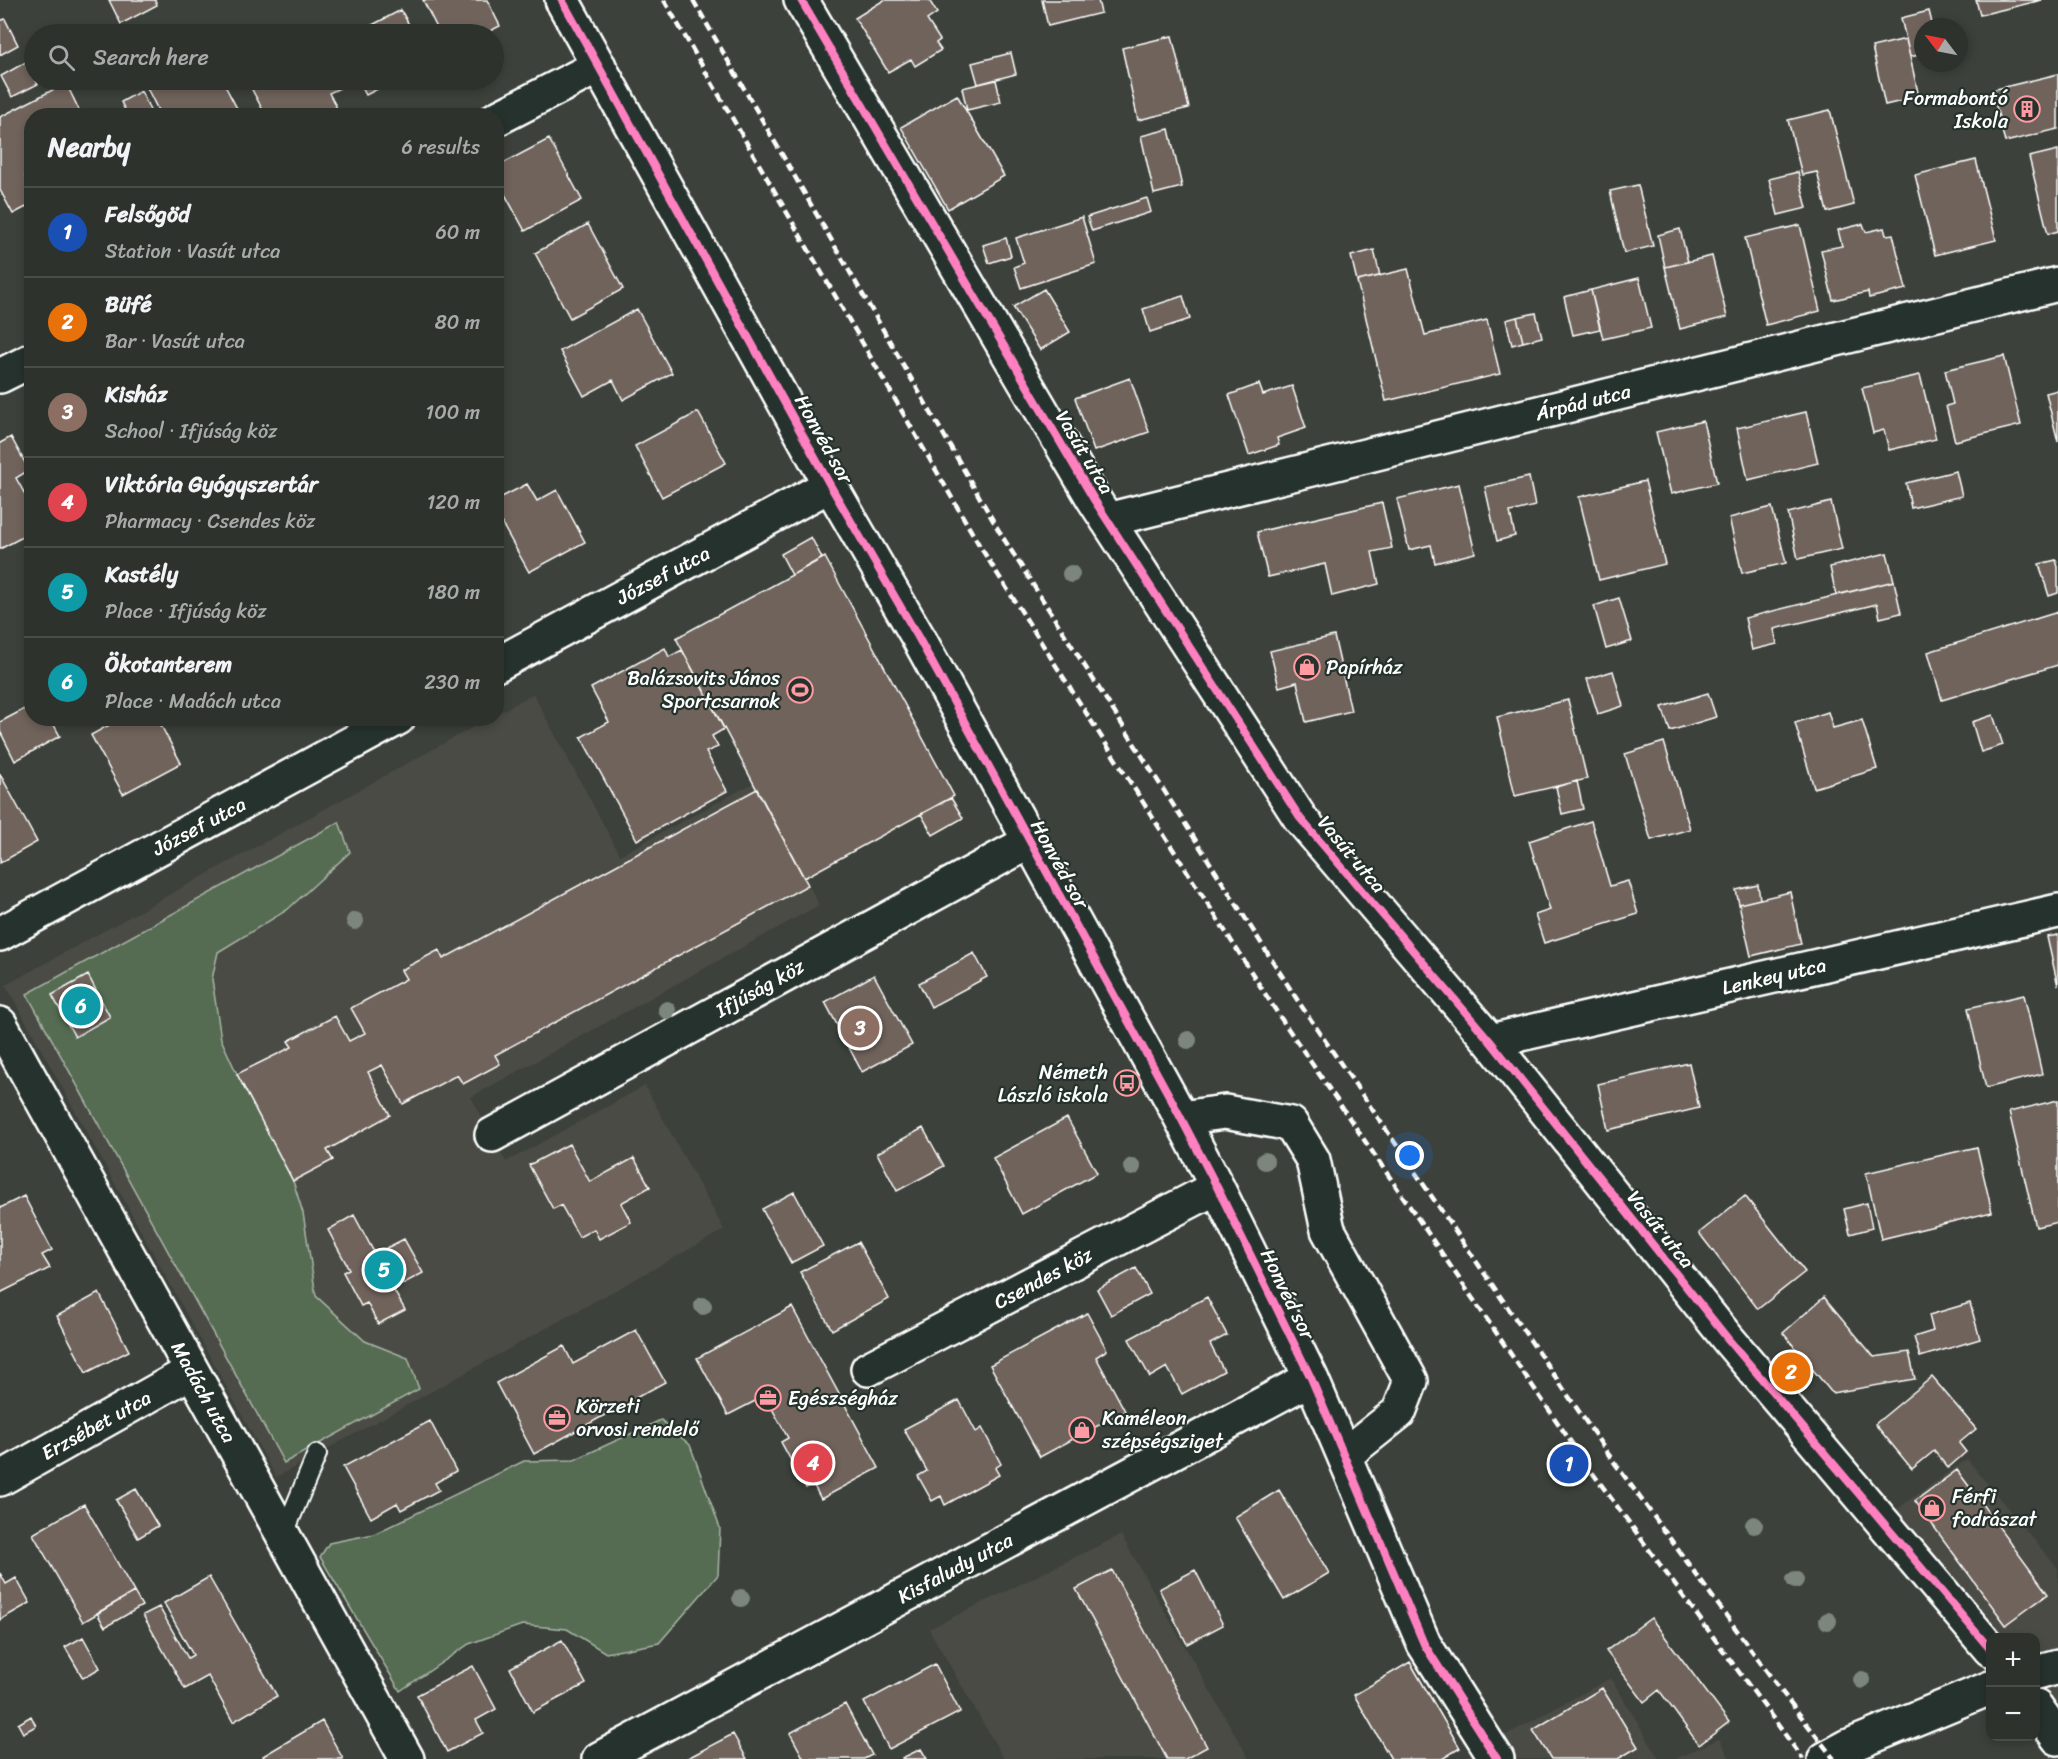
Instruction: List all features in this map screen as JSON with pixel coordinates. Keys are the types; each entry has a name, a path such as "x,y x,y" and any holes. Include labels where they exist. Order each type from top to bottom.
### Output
{"street":[{"name":"Honvéd sor","path":"562,0 830,485 918,637 1181,1118 1311,1378 1424,1644 1497,1759"},
{"name":"Vasút utca","path":"801,0 1107,520 1300,818 1490,1041 1728,1339 1986,1644"},
{"path":"504,115 599,66"},
{"name":"Árpád utca","path":"1107,520 2058,284"},
{"path":"0,376 24,364"},
{"name":"József utca","path":"504,661 830,485"},
{"name":"József utca","path":"0,934 383,726"},
{"name":"Ifjúság köz","path":"492,1135 1029,842"},
{"name":"Lenkey utca","path":"1490,1041 2058,911"},
{"name":"Madách utca","path":"0,1024 407,1759"},
{"path":"1181,1118 1225,1112 1291,1124 1313,1160 1328,1230 1412,1381 1399,1412 1344,1456"},
{"name":"Csendes köz","path":"868,1369 1217,1187"},
{"name":"Erzsébet utca","path":"0,1479 192,1371"},
{"name":"Kisfaludy utca","path":"599,1759 1311,1378"},
{"path":"2040,1672 2058,1667"},
{"path":"1825,1759 1849,1746 1986,1690"},
{"path":"2040,1713 2058,1738"}],"lane":[{"path":"284,1536 317,1454"}],"shaded area":[{"path":"533,694 620,855 754,783 819,905 471,1097 506,1162 645,1086 724,1230 276,1477 6,985 475,726 504,726 504,710"},
{"path":"1967,1459 2058,1569 2058,1726 2040,1702 2040,1633 1986,1633 1892,1513"},
{"path":"1121,1535 1249,1759 1004,1759 929,1629"},
{"path":"1611,1678 1659,1759 1462,1759"},
{"path":"1719,1739 1730,1759 1675,1759"}],"green space":[{"path":"339,822 350,852 287,910 218,952 212,979 221,1039 293,1181 303,1213 316,1296 365,1341 408,1358 419,1389 284,1463 27,994"},
{"path":"661,1420 690,1445 720,1528 718,1575 659,1643 606,1653 567,1629 522,1625 469,1644 400,1691 320,1557 329,1543 374,1534 524,1461 574,1460"}],"building":[{"path":"109,0 155,0 157,5 121,24"},
{"path":"423,0 487,0 499,24 435,24"},
{"path":"884,0 929,0 937,13 927,20 940,40 936,43 941,50 915,66 911,59 888,72 855,18"},
{"path":"1042,0 1098,0 1101,13 1048,26"},
{"path":"1976,0 2042,0 1980,15"},
{"path":"401,10 409,24 374,24"},
{"path":"1929,11 1931,18 1914,18 1914,56 1910,57 1901,18"},
{"path":"5,19 18,45 0,55 0,21"},
{"path":"1172,36 1189,108 1138,120 1122,48"},
{"path":"1906,39 1919,97 1885,105 1872,47"},
{"path":"1011,53 1016,74 978,84 972,63"},
{"path":"24,63 24,90 26,90 12,97 1,76"},
{"name":"Formabontó Iskola","path":"2058,74 2058,129 2005,142 1992,90"},
{"path":"996,80 1001,102 967,110 962,88"},
{"path":"52,90 69,90 78,108 24,108 24,208 13,214 0,190 0,117"},
{"path":"148,90 227,90 237,108 157,108"},
{"path":"252,90 336,90 329,93 337,108 262,108"},
{"path":"363,90 376,90 366,95"},
{"path":"141,91 149,108 124,108 121,102"},
{"path":"957,95 1004,176 948,209 901,127"},
{"path":"1830,110 1854,205 1827,212 1817,172 1802,175 1788,120"},
{"path":"1169,129 1182,187 1154,194 1141,136"},
{"path":"549,139 582,200 525,231 504,193 504,163"},
{"path":"2058,150 2058,231 2048,234 2029,157"},
{"path":"1976,160 1996,240 1935,255 1915,175"},
{"path":"1798,172 1807,208 1778,215 1769,179"},
{"path":"1638,185 1653,246 1624,253 1610,191"},
{"path":"1147,198 1151,212 1092,231 1087,217"},
{"path":"1082,217 1096,264 1021,288 1014,267 1024,263 1016,238"},
{"path":"588,224 623,289 570,318 535,253"},
{"path":"1863,224 1866,232 1884,228 1886,235 1893,234 1906,289 1869,298 1868,292 1833,300 1821,250 1842,246 1838,230"},
{"path":"1800,225 1820,311 1766,325 1745,238"},
{"path":"1680,229 1688,262 1665,267 1658,235"},
{"path":"1006,238 1011,256 989,263 983,245"},
{"path":"1374,250 1380,276 1357,281 1351,256"},
{"path":"1712,256 1727,317 1680,329 1665,267"},
{"path":"1408,269 1425,335 1487,320 1500,374 1386,401 1357,281"},
{"path":"1639,278 1651,328 1603,339 1591,290"},
{"path":"1044,289 1070,332 1040,350 1013,307"},
{"path":"1591,290 1600,329 1573,335 1564,297"},
{"path":"1183,296 1190,319 1150,332 1143,309"},
{"path":"637,309 672,373 623,400 613,380 584,396 560,351"},
{"path":"1536,313 1542,337 1523,342 1517,317"},
{"path":"1517,317 1523,342 1512,345 1506,320"},
{"path":"2004,356 2021,425 1955,441 1946,406 1953,404 1945,370"},
{"path":"1920,375 1936,439 1889,450 1884,430 1873,433 1862,388"},
{"path":"1130,378 1149,432 1094,451 1075,398"},
{"path":"1259,384 1263,395 1292,386 1306,428 1277,438 1279,445 1249,455 1229,395"},
{"path":"2058,390 2058,442 2046,393"},
{"path":"698,412 726,463 662,497 635,446"},
{"path":"1806,412 1818,463 1748,480 1737,428"},
{"path":"1703,421 1717,483 1671,494 1656,432"},
{"path":"11,437 24,461 24,473 16,478 24,492 24,536 0,549 0,443"},
{"path":"1956,471 1962,496 1911,508 1906,483"},
{"path":"1529,477 1535,506 1510,512 1515,536 1497,541 1485,487"},
{"path":"1645,481 1665,564 1599,580 1579,497"},
{"path":"527,484 537,501 557,490 585,542 529,572 504,527 504,496"},
{"path":"1459,484 1475,553 1435,563 1431,545 1409,550 1397,499"},
{"path":"1831,502 1842,549 1798,559 1788,513"},
{"path":"1382,503 1392,548 1372,552 1379,584 1332,596 1325,564 1268,577 1257,532"},
{"path":"1772,507 1786,563 1742,573 1729,518"},
{"path":"811,537 822,558 792,575 781,554"},
{"path":"1887,553 1894,581 1836,595 1830,567"},
{"name":"Balázsovits János Sportcsarnok","path":"825,557 954,796 804,878 676,638"},
{"path":"2056,560 2058,593 2049,596 2039,564"},
{"path":"1894,581 1901,613 1880,618 1877,604 1774,629 1777,644 1752,650 1745,618"},
{"path":"1619,598 1632,641 1606,649 1594,606"},
{"path":"2058,612 2058,665 1942,700 1928,652"},
{"name":"Papírház","path":"1334,636 1351,711 1306,722 1297,682 1279,687 1270,651"},
{"path":"665,648 669,657 682,650 724,729 712,736 718,747 706,752 727,791 637,840 581,737 609,722 591,688"},
{"path":"1613,671 1623,706 1598,714 1587,679"},
{"path":"1708,693 1716,717 1670,731 1662,707"},
{"path":"1568,700 1587,779 1515,796 1497,717"},
{"path":"24,709 24,726 54,726 60,736 15,761 0,731 0,722"},
{"path":"1828,712 1833,728 1862,720 1877,769 1814,788 1795,723"},
{"path":"1993,715 2003,745 1981,752 1972,722"},
{"path":"107,726 161,726 181,763 123,794 91,735"},
{"path":"1664,742 1690,829 1651,840 1625,754"},
{"path":"0,774 37,842 0,863"},
{"path":"1577,781 1583,809 1562,814 1556,787"},
{"path":"757,789 808,885 495,1055 500,1064 463,1084 457,1075 403,1104 382,1065 368,1072 390,1115 327,1150 333,1160 293,1181 237,1074 292,1047 288,1041 335,1016 349,1041 365,1033 351,1008 406,979 401,970 439,950 443,959"},
{"path":"951,798 963,818 933,835 921,814"},
{"path":"1591,821 1610,886 1628,881 1638,914 1544,943 1535,915 1550,910 1529,841"},
{"path":"1758,885 1760,899 1739,904 1736,890"},
{"path":"1790,892 1801,944 1751,956 1739,904"},
{"path":"2058,935 2058,986 2047,937"},
{"path":"974,953 987,977 931,1007 919,983"},
{"path":"88,975 110,1017 75,1037 52,995"},
{"path":"874,975 912,1045 862,1072 825,1002"},
{"path":"2024,995 2042,1074 1986,1088 1968,1008"},
{"path":"1689,1063 1699,1108 1608,1130 1598,1084"},
{"path":"2058,1100 2058,1222 2036,1227 2009,1112"},
{"path":"1067,1118 1097,1173 1022,1214 993,1158"},
{"path":"923,1128 944,1166 897,1191 877,1153"},
{"path":"569,1144 590,1182 634,1158 650,1187 621,1203 631,1222 599,1239 594,1229 579,1237 561,1205 553,1209 529,1165"},
{"path":"1977,1147 1992,1212 1881,1239 1866,1173"},
{"path":"794,1192 823,1246 791,1263 762,1209"},
{"path":"24,1196 52,1250 42,1255 50,1268 0,1293 0,1208"},
{"path":"1745,1196 1805,1272 1758,1309 1699,1233"},
{"path":"1867,1203 1872,1228 1850,1234 1844,1209"},
{"path":"354,1215 375,1254 404,1239 423,1273 393,1289 405,1310 378,1324 367,1303 361,1306 343,1272 349,1269 328,1230"},
{"path":"858,1242 889,1299 832,1330 800,1272"},
{"path":"1136,1268 1150,1294 1111,1315 1097,1289"},
{"path":"99,1293 129,1351 86,1373 57,1316"},
{"path":"1207,1297 1227,1335 1210,1344 1224,1371 1182,1394 1167,1367 1150,1377 1129,1339"},
{"path":"1824,1297 1874,1357 1909,1352 1915,1379 1832,1393 1783,1333"},
{"path":"1970,1303 1980,1339 1920,1357 1914,1337 1933,1331 1929,1315"},
{"path":"792,1307 879,1468 821,1499 813,1484 806,1488 781,1442 788,1438 765,1396 728,1415 697,1358"},
{"path":"1087,1313 1107,1350 1096,1357 1125,1411 1040,1457 990,1365"},
{"name":"Körzeti orvosi rendelő","path":"636,1330 665,1382 534,1454 496,1383 564,1346 573,1364"},
{"path":"1932,1377 1976,1429 1959,1443 1966,1452 1948,1468 1934,1451 1912,1469 1875,1424"},
{"path":"959,1400 976,1432 982,1428 1001,1464 995,1468 999,1475 945,1505 941,1496 932,1501 918,1476 927,1471 904,1429"},
{"path":"430,1421 456,1471 435,1483 439,1490 401,1510 397,1503 371,1518 343,1467"},
{"path":"1957,1470 2048,1594 2006,1625 1915,1501"},
{"path":"136,1489 158,1526 138,1538 116,1500"},
{"path":"1279,1490 1329,1573 1284,1600 1235,1517"},
{"path":"84,1504 134,1592 83,1622 33,1534"},
{"path":"1112,1570 1207,1747 1185,1759 1167,1759 1076,1589"},
{"path":"1195,1570 1223,1625 1187,1644 1159,1589"},
{"path":"0,1573 6,1584 16,1578 30,1603 0,1620"},
{"path":"209,1577 277,1696 233,1722 208,1676 185,1689 143,1615 159,1607 188,1658 193,1655 164,1603"},
{"path":"134,1592 142,1606 105,1627 97,1613"},
{"path":"1651,1618 1729,1722 1699,1745 1659,1690 1644,1702 1606,1651"},
{"path":"83,1637 100,1668 83,1678 65,1647"},
{"path":"562,1640 586,1684 533,1712 510,1668"},
{"path":"1410,1662 1460,1748 1442,1759 1391,1759 1354,1695"},
{"path":"935,1664 960,1712 889,1749 864,1702"},
{"path":"473,1666 496,1709 476,1720 483,1733 447,1752 417,1695"},
{"path":"1602,1688 1638,1747 1618,1759 1551,1759 1533,1730"},
{"path":"845,1704 872,1755 864,1759 804,1759 790,1733"},
{"path":"31,1716 36,1726 23,1733 18,1724"},
{"path":"322,1721 343,1759 265,1759 263,1756"},
{"path":"733,1734 747,1759 686,1759"},
{"path":"921,1749 927,1759 902,1758"}],"railway":[{"path":"664,0 981,548 1278,1014 1586,1464 1803,1759"},
{"path":"693,0 1002,536 1298,1001 1606,1451 1779,1688 1834,1759"}],"cycle path":[{"path":"562,0 830,485 918,637 1171,1099 1311,1378 1424,1644 1497,1759"},
{"path":"801,0 1093,498 1300,818 1490,1041 1728,1339 1986,1644"}],"place":[{"name":"Formabontó Iskola","path":"2027,109"},
{"name":"Papírház","path":"1307,667"},
{"name":"Balázsovits János Sportcsarnok","path":"800,690"},
{"name":"Ökotanterem","path":"81,1006"},
{"name":"Kisház","path":"860,1028"},
{"name":"Németh László iskola","path":"1127,1083"},
{"name":"Kastély","path":"384,1270"},
{"name":"Büfé","path":"1791,1372"},
{"name":"Egészségház","path":"768,1398"},
{"name":"Körzeti orvosi rendelő","path":"557,1418"},
{"name":"Kaméleon szépségsziget","path":"1082,1430"},
{"name":"Viktória Gyógyszertár","path":"813,1463"},
{"name":"Felsőgöd","path":"1569,1464"},
{"name":"Férfi fodrászat","path":"1932,1508"}]}
